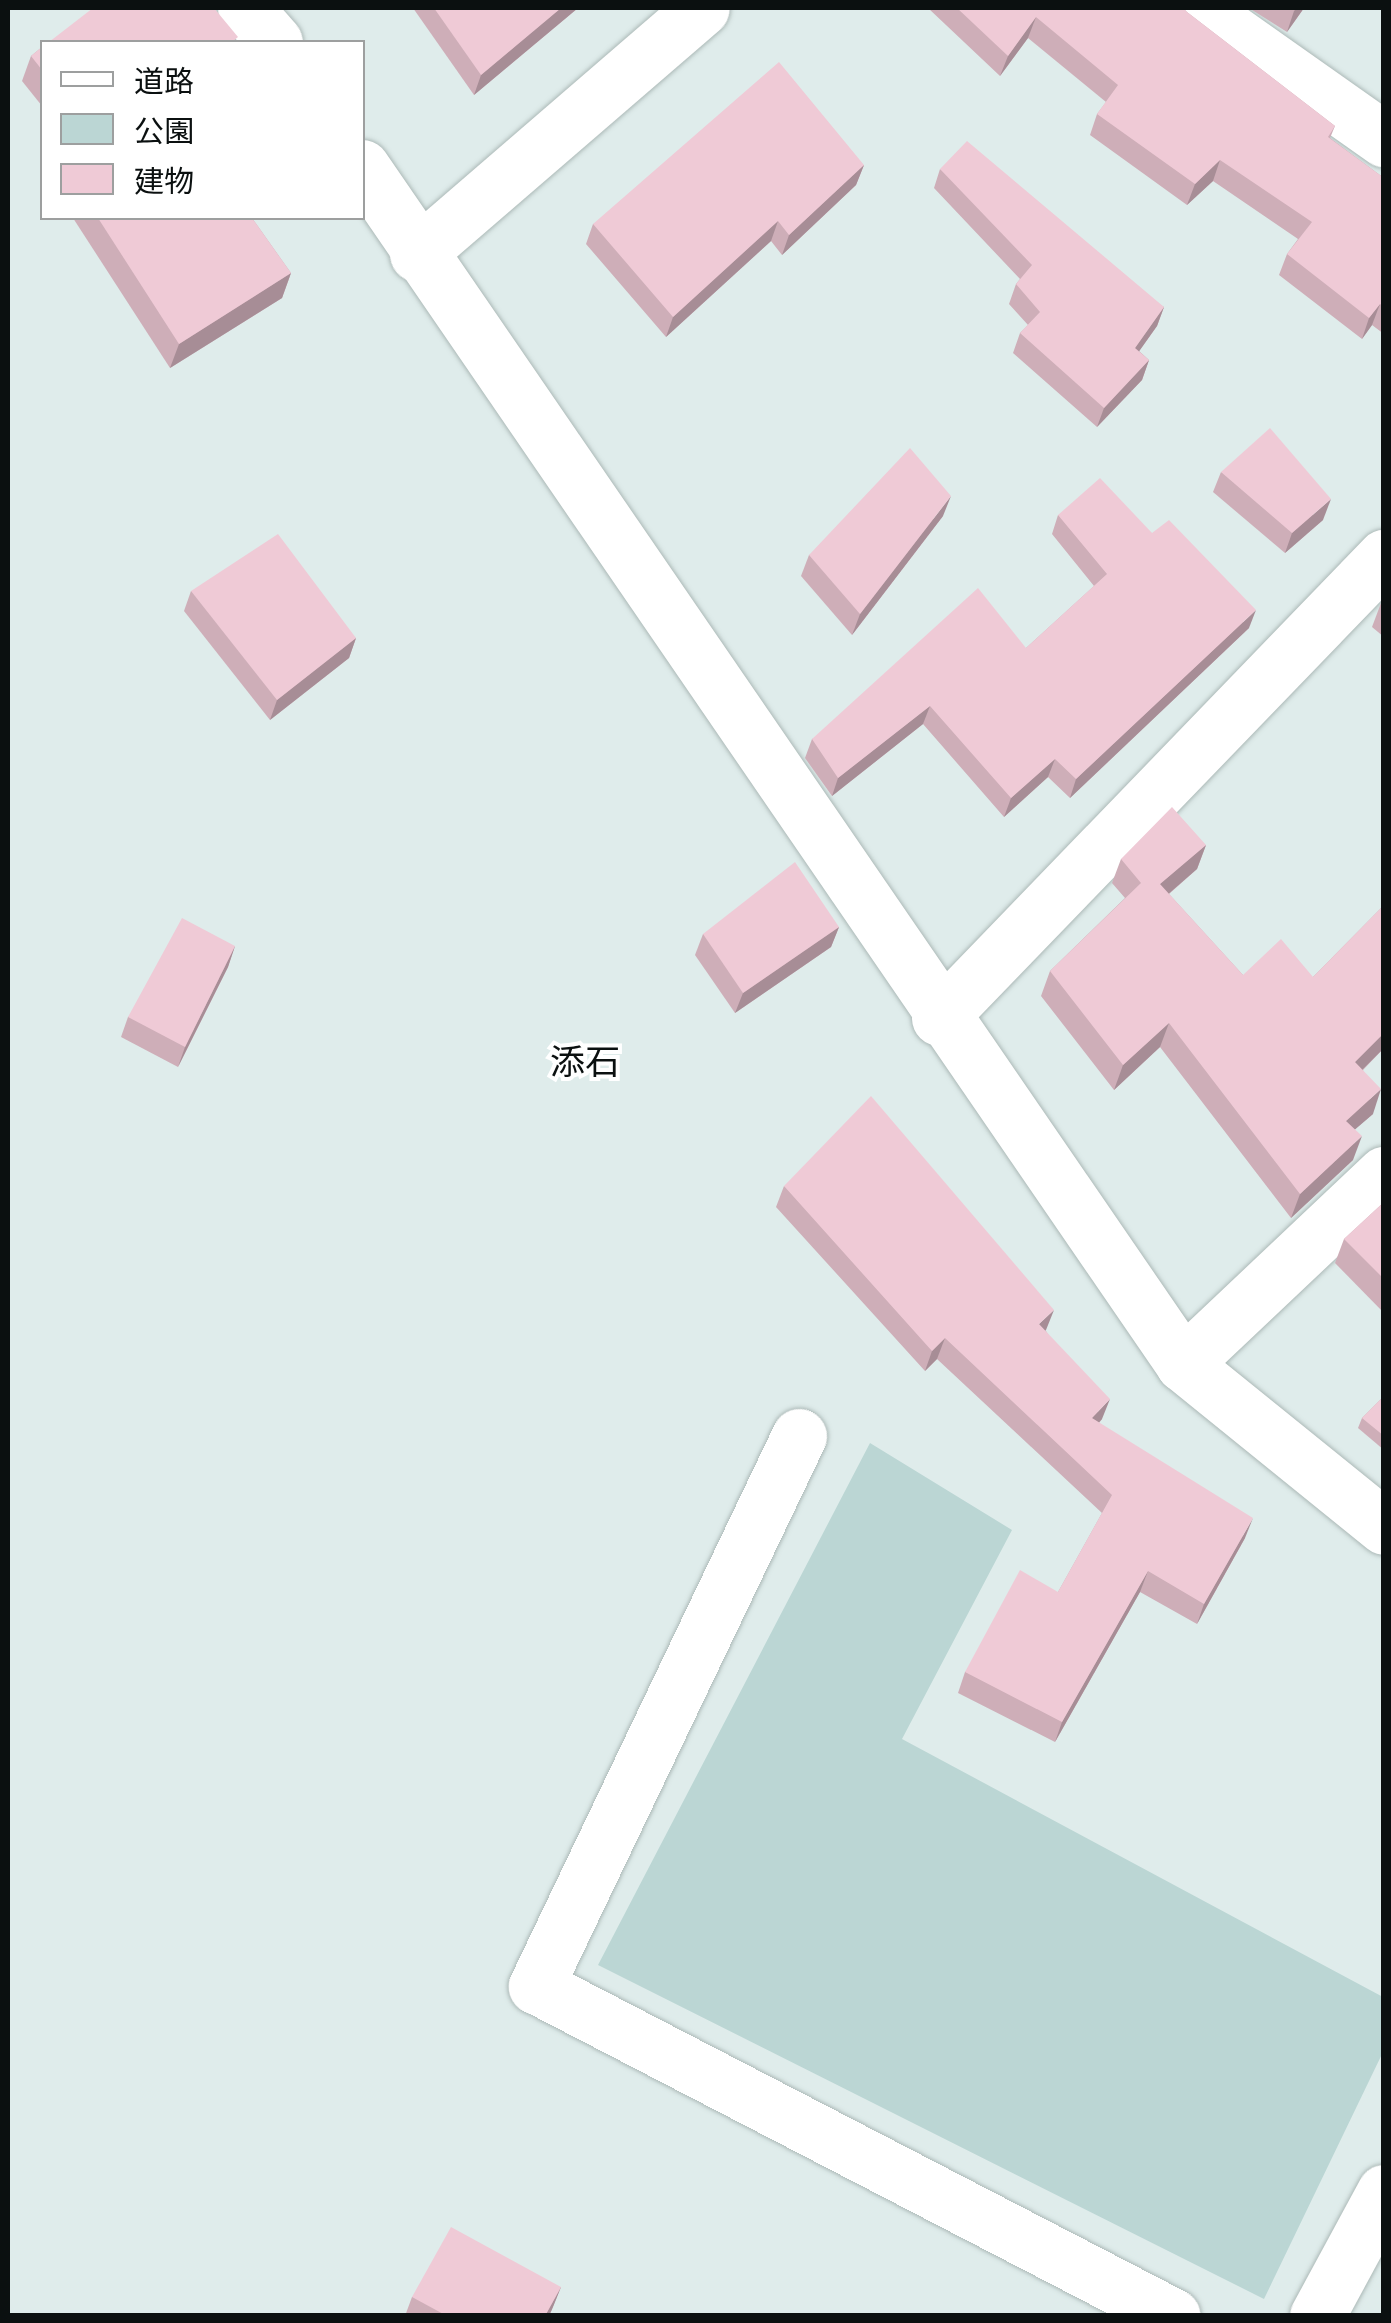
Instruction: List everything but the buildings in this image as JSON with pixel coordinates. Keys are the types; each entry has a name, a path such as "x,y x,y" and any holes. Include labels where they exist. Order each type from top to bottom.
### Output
{"street":[{"path":"245,8 273,40"},
{"path":"417,254 702,8"},
{"path":"1198,8 1384,139"},
{"path":"365,172 417,254 529,402 940,1018 1183,1364 1384,1527"},
{"path":"940,1018 1384,557"},
{"path":"1183,1364 1384,1174"},
{"path":"798,1436 536,1986 1173,2316"},
{"path":"1317,2316 1384,2192"}],"green space":[{"path":"870,1443 1012,1530 902,1739 1383,1997 1383,2052 1264,2299 598,1965"}],"district":[{"name":"添石","path":"585,1063"}]}
